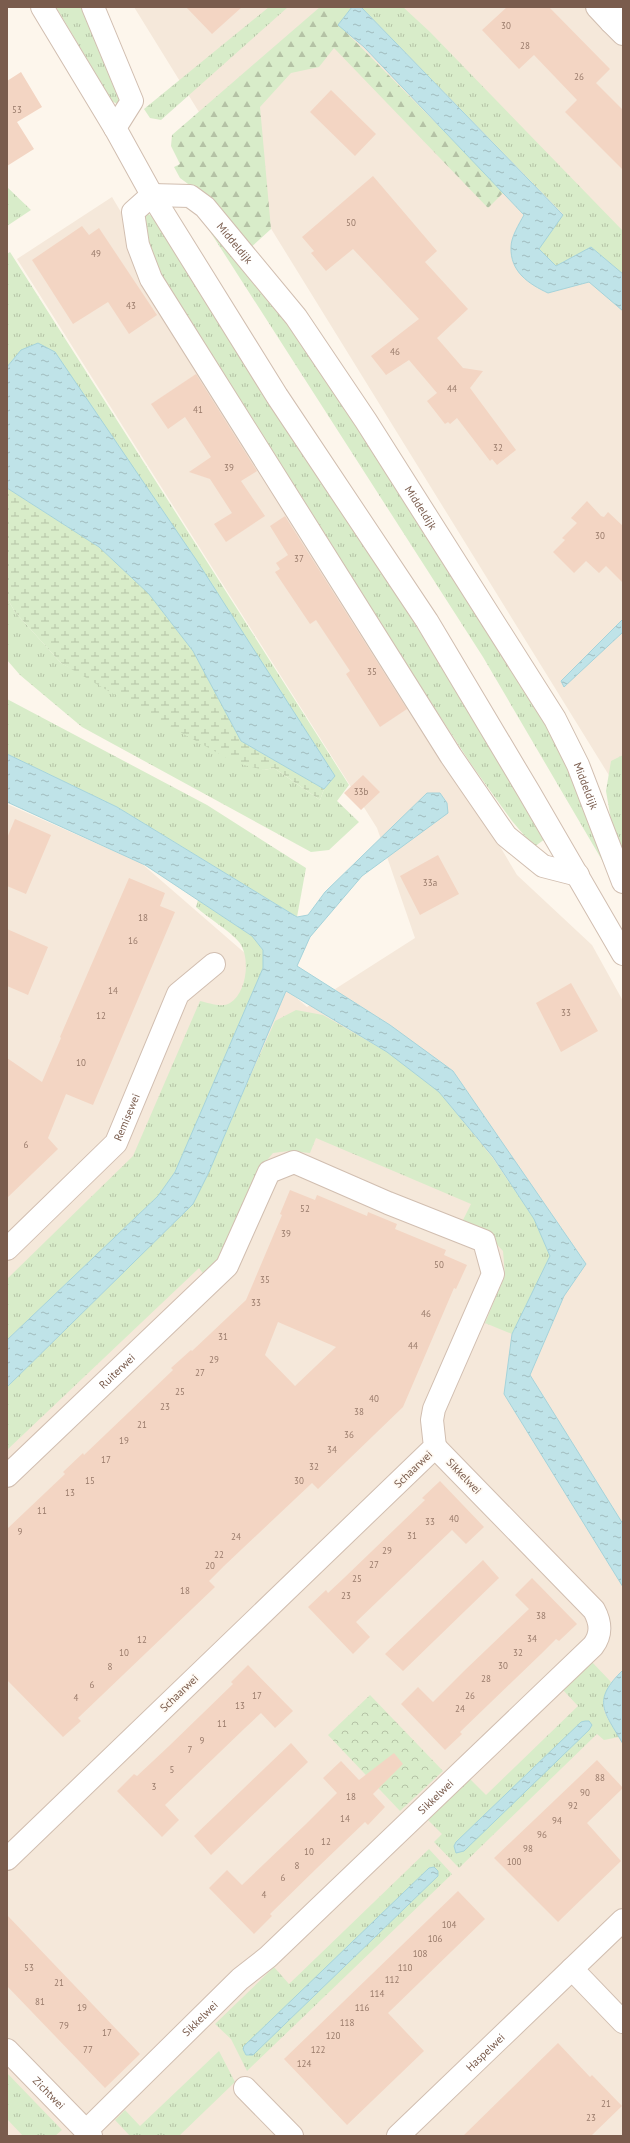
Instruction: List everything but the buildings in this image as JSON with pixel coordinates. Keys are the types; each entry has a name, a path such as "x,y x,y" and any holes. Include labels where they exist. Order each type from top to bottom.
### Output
{"street":[{"path":"42,7 115,128 152,195 277,396 427,621 578,875 623,954"},
{"path":"93,7 132,101 115,128"},
{"path":"152,195 133,212 138,245 151,279 451,756 506,836 543,866 578,875"},
{"name":"Middeldijk","path":"152,195 190,196 206,207 296,317 366,421 555,720 578,765 623,882"},
{"name":"Remisewei","path":"7,1249 116,1143 178,994 214,964"},
{"name":"Schaarwei","path":"7,1859 435,1447 432,1420 434,1409 493,1274 484,1241 388,1203 294,1162 269,1172 227,1266"},
{"name":"Ruiterwei","path":"7,1476 227,1266"},
{"name":"Sikkelwei","path":"89,2134 235,1984 268,1957 593,1646 598,1639 600,1620 594,1610 435,1447"},
{"name":"Haspelwei","path":"398,2136 623,1920"},
{"path":"572,1969 623,2022"},
{"name":"Zichtwei","path":"7,2050 89,2134"},
{"path":"245,2088 292,2136"}],"shaded area":[{"path":"134,7 623,7 623,798"},
{"path":"112,197 517,875 592,945 623,1001 623,2136 7,2136 7,804 141,863 307,1007 415,938 377,828 17,259"}],"green space":[{"path":"56,7 85,7 122,101 117,104 112,101"},
{"path":"269,7 288,7 161,120 150,118 144,109"},
{"path":"320,7 338,7 339,25 504,192 488,208 334,48 319,67 291,73 260,107 271,229 249,249 203,195 180,178 174,167 180,164 171,146 172,135"},
{"path":"338,7 352,7 338,25"},
{"path":"361,7 403,7 430,32 623,231 623,274 591,247 556,266 538,249 563,214"},
{"path":"7,187 31,210 7,226"},
{"path":"193,205 284,319 353,421 544,715 567,759 623,896 483,657"},
{"path":"147,213 153,217 353,526 451,681 545,839 534,847 512,821 471,764 182,320 162,279 140,216"},
{"path":"10,252 349,785 337,801 359,822 329,850 311,852 82,727 20,675 7,660 7,598 15,612 61,663 264,770 274,768 320,800 324,789 334,776 21,350 7,367 7,254"},
{"path":"7,488 99,547 149,594 193,651 241,741 324,789 320,800 274,768 264,770 236,763 149,715 61,663 15,612 7,598"},
{"path":"7,699 207,805 306,868 297,917 117,807 7,754"},
{"path":"623,755 623,858 613,832 606,791 611,761"},
{"path":"198,900 252,936 263,950 263,968 175,1172 158,1196 7,1340 7,1279 133,1156 200,1001 215,1005 227,1004 236,998 240,991 246,965 243,949 239,942 230,933 196,907"},
{"path":"296,1010 323,1015 387,1052 439,1092 492,1157 534,1219 550,1256 512,1334 485,1323 505,1275 503,1251 488,1235 461,1224 471,1204 316,1138 310,1153 289,1151 273,1153 259,1170 219,1262 205,1276 199,1268 7,1450 7,1387 193,1204 275,1021"},
{"path":"592,1662 611,1682 604,1698 603,1705 609,1722 619,1737 604,1740 597,1734 459,1868 434,1842 442,1834 428,1820 470,1779 486,1795 578,1706 563,1690"},
{"path":"370,1695 443,1771 400,1811 328,1735"},
{"path":"429,1849 452,1874 247,2071 231,2039 215,2024 274,1967 289,1984"},
{"path":"219,2051 235,2082 179,2136 130,2136 115,2120 125,2110 140,2126"},
{"path":"7,2073 62,2130 55,2136 23,2136 7,2119"}],"water":[{"path":"352,7 361,7 563,215 539,249 556,266 591,247 623,274 623,311 589,282 548,293 534,286 522,276 514,263 511,243 524,215 364,47 338,25"},
{"path":"38,343 55,352 197,561 335,776 324,789 241,741 193,651 149,594 99,547 7,488 7,367 21,350"},
{"path":"623,619 623,632 564,687 561,681"},
{"path":"7,754 117,807 297,917 308,915 325,892 427,793 440,793 447,803 448,813 362,876 310,937 297,966 390,1025 453,1071 586,1264 564,1296 530,1375 623,1524 623,1587 504,1394 512,1334 550,1256 534,1219 493,1157 439,1092 387,1052 286,991 209,1172 193,1204 7,1387 7,1340 158,1196 175,1172 263,968 263,950 252,936 145,865 7,802"},
{"path":"623,1670 623,1744 606,1714 604,1698 613,1681"},
{"path":"589,1721 592,1725 589,1730 464,1851 456,1853 454,1846 456,1842 581,1722"},
{"path":"434,1867 438,1871 438,1876 253,2055 246,2055 243,2049 244,2046 429,1868"}]}
